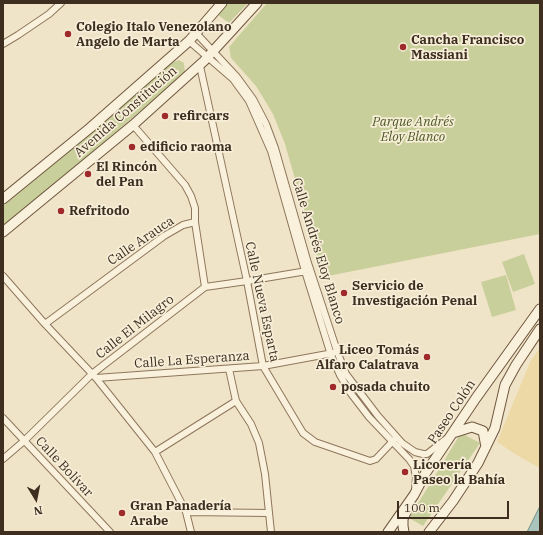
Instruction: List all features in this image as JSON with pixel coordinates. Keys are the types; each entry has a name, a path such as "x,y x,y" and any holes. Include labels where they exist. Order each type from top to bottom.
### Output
{"main road":[{"name":"Avenida Constitución","path":"3,199 90,128 189,41 222,3"},
{"name":"Avenida Constitución","path":"3,232 132,125 200,66 257,3"},
{"name":"Paseo Colón","path":"388,532 414,495 425,474 476,398 540,309"},
{"path":"428,532 468,480 495,428 505,385 516,365 540,329"},
{"path":"453,432 472,427 482,431 486,447"},
{"path":"404,532 403,519 414,495"},
{"path":"382,532 398,518"}],"street":[{"path":"3,44 49,14 61,3"},
{"name":"Calle Andrés Eloy Blanco","path":"196,33 249,101 271,151 285,191 307,270 340,375 349,391 369,417 393,441 414,466 416,478 414,495"},
{"name":"Calle Andrés Eloy Blanco","path":"189,41 211,54"},
{"name":"Calle Nueva Esparta","path":"200,66 247,281 263,366 303,433 315,442 370,461 376,459 393,441"},
{"name":"Calle Arauca","path":"45,324 164,236 183,225 195,222 195,208 192,196 185,185 132,125"},
{"path":"195,222 205,287"},
{"name":"Calle El Milagro","path":"3,459 94,376 205,287 307,270"},
{"path":"3,276 45,324 94,376 155,452 186,512 191,532"},
{"name":"Calle Andrés Eloy Blanco","path":"334,353 346,374 378,416 402,443 415,452 427,454 453,432"},
{"name":"Calle La Esperanza","path":"94,376 263,366 334,353"},
{"path":"229,369 236,401 251,424 259,443 265,474 271,532"},
{"path":"155,452 236,401"},
{"name":"Calle Bolívar","path":"3,418 109,532"},
{"path":"186,512 269,513"}],"green space":[{"path":"229,3 248,3 229,23 218,15"},
{"name":"Parque Andrés Eloy Blanco","path":"267,3 540,3 540,234 323,277 285,144 273,114 256,86 231,58 229,47"},
{"path":"179,60 184,63 185,73 3,228 3,206 114,114 171,63"},
{"path":"524,254 535,284 513,292 502,262"},
{"path":"506,275 516,310 492,317 481,282"},
{"path":"461,433 480,443 423,526 409,518"}],"sand":[{"path":"540,348 540,468 497,442 531,360"}],"water":[{"path":"540,506 540,532 527,532"}],"place":[{"name":"Colegio Italo Venezolano Angelo de Marta","path":"68,34"},
{"name":"Cancha Francisco Massiani","path":"403,47"},
{"name":"refircars","path":"165,116"},
{"name":"edificio raoma","path":"132,147"},
{"name":"El Rincón del Pan","path":"88,174"},
{"name":"Refritodo","path":"61,211"},
{"name":"Servicio de Investigación Penal","path":"344,293"},
{"name":"Liceo Tomás Alfaro Calatrava","path":"427,357"},
{"name":"posada chuito","path":"333,387"},
{"name":"Licorería Paseo la Bahía","path":"405,472"},
{"name":"Gran Panadería Arabe","path":"122,513"}]}
